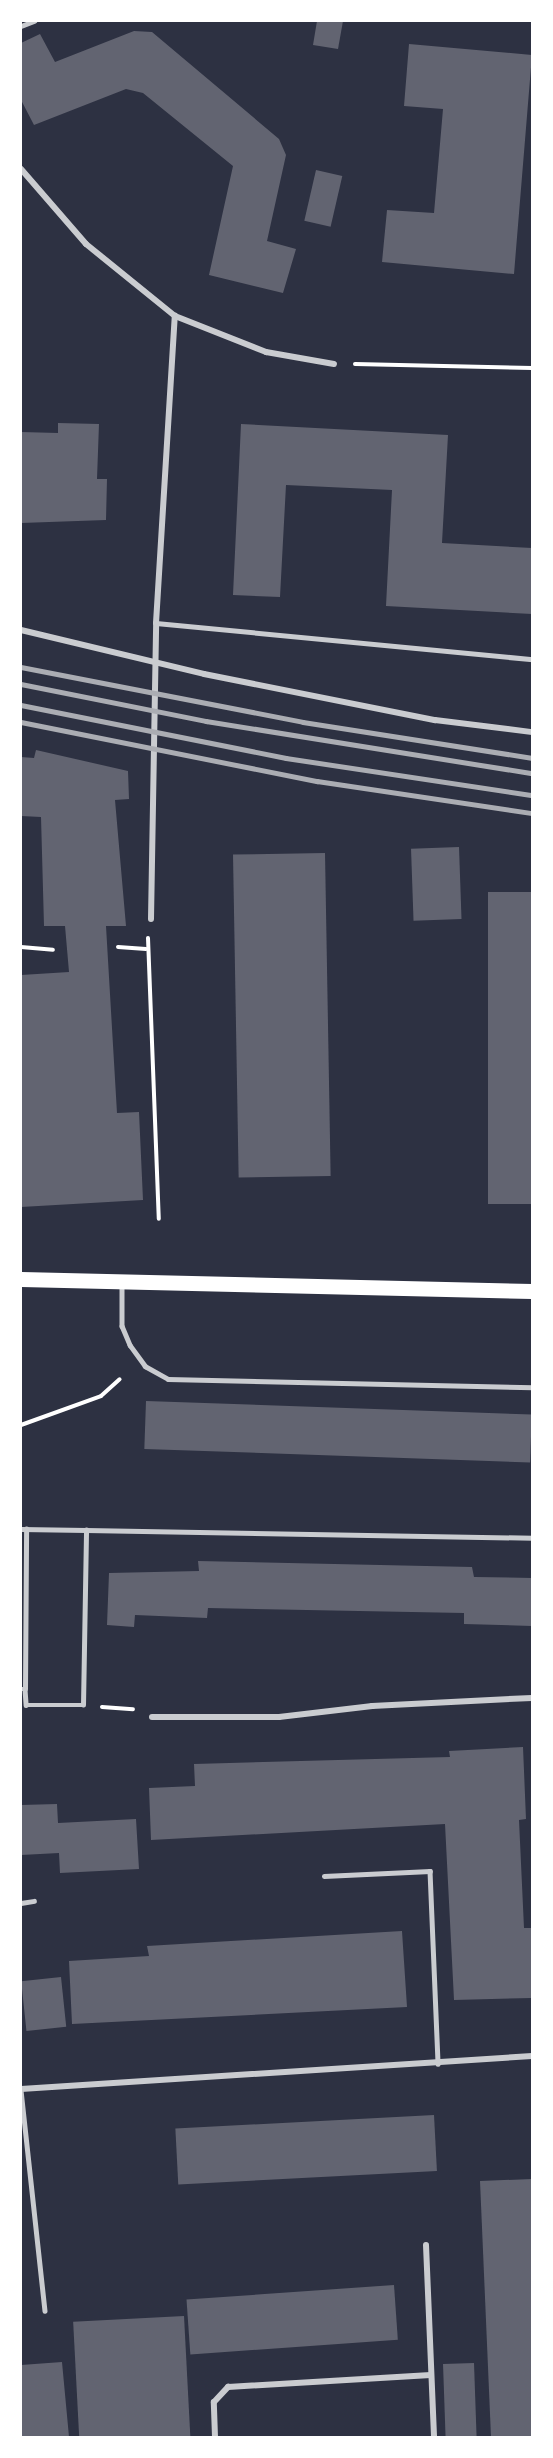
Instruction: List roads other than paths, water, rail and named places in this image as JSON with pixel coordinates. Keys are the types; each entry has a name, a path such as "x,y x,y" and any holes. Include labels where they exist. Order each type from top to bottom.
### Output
{"main road":[{"path":"21,1279 532,1291"}],"street":[{"path":"21,169 86,244 175,316 266,352 334,364"},
{"path":"151,919 156,623 175,316"},
{"path":"21,630 435,720 532,732"},
{"path":"152,1717 279,1717 372,1706 532,1698"},
{"path":"21,2090 532,2056"},
{"path":"426,2245 434,2437"},
{"path":"215,2437 214,2402 228,2388 431,2375"}],"lane":[{"path":"21,26 34,21"},
{"path":"156,623 532,659"},
{"path":"122,1283 122,1326 130,1345 145,1366 168,1379 532,1387"},
{"path":"86,1530 83,1705 26,1705 23,1689 24,1529 86,1530 532,1538"},
{"path":"324,1876 430,1871 438,2064"},
{"path":"21,1903 34,1901"},
{"path":"21,2090 45,2311"}],"railway":[{"path":"21,667 303,722 532,758"},
{"path":"21,684 206,721 532,773"},
{"path":"21,705 286,758 532,795"},
{"path":"21,722 317,781 532,813"}]}
